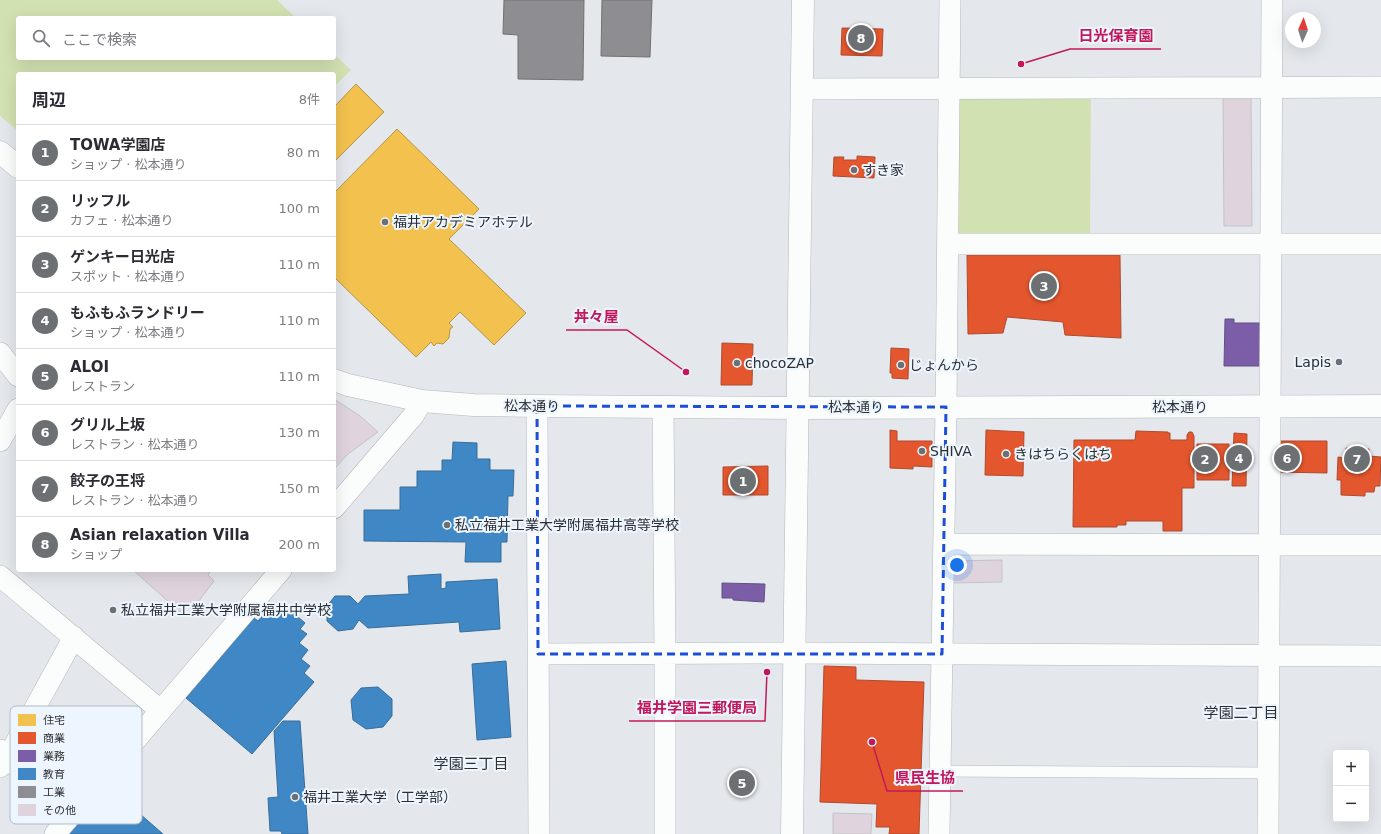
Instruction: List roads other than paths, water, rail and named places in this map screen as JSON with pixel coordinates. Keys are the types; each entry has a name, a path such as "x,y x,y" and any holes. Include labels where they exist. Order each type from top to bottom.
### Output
{"street":[{"path":"792,834 803,0"},
{"path":"939,834 946,407 950,0"},
{"path":"1268,834 1272,0"},
{"path":"802,89 1381,87"},
{"path":"0,152 16,165"},
{"path":"948,244 1381,244"},
{"path":"0,353 16,373"},
{"name":"松本通り","path":"336,381 348,385 422,401 473,405 798,408 1381,406"},
{"path":"336,506 413,416 422,401"},
{"path":"538,406 539,834"},
{"path":"663,407 665,834"},
{"path":"0,442 16,413"},
{"path":"944,544 1381,545"},
{"path":"142,731 279,572"},
{"path":"0,576 160,710"},
{"path":"34,706 74,637"},
{"path":"538,654 794,653 1381,656"},
{"path":"3,758 10,746"},
{"path":"55,834 63,824"}],"lane":[{"path":"940,771 1269,772"}],"place":[{"name":"Asian relaxation Villa","path":"861,38"},
{"name":"日光保育園","path":"1021,64"},
{"name":"すき家","path":"854,170"},
{"name":"福井アカデミアホテル","path":"385,222"},
{"name":"ゲンキー日光店","path":"1044,286"},
{"name":"Lapis","path":"1339,362"},
{"name":"chocoZAP","path":"737,363"},
{"name":"じょんから","path":"901,365"},
{"name":"丼々屋","path":"686,372"},
{"name":"SHIVA","path":"922,451"},
{"name":"きはちらくはち","path":"1006,454"},
{"name":"もふもふランドリー","path":"1239,458"},
{"name":"グリル上坂","path":"1287,458"},
{"name":"リッフル","path":"1205,459"},
{"name":"餃子の王将","path":"1357,459"},
{"name":"TOWA学園店","path":"743,481"},
{"name":"私立福井工業大学附属福井高等学校","path":"447,525"},
{"name":"私立福井工業大学附属福井中学校","path":"113,610"},
{"name":"福井学園三郵便局","path":"767,672"},
{"name":"県民生協","path":"872,742"},
{"name":"ALOI","path":"742,783"},
{"name":"福井工業大学（工学部）","path":"295,797"}],"district":[{"name":"学園二丁目","path":"1241,713"},
{"name":"学園三丁目","path":"471,764"}]}
